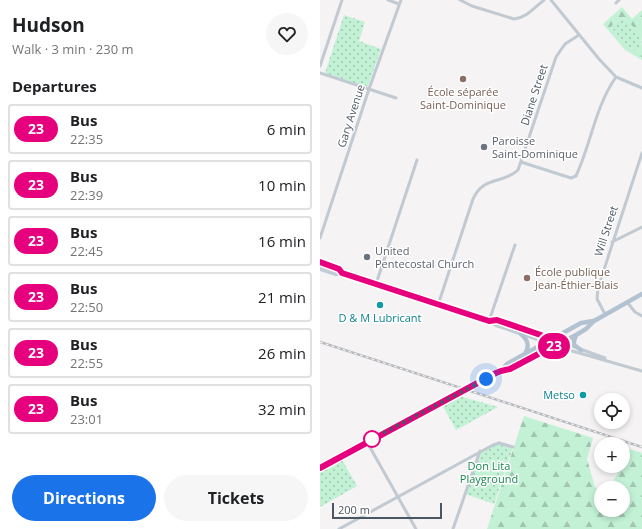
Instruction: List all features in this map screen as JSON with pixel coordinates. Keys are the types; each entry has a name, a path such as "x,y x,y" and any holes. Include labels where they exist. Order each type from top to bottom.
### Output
{"main road":[{"path":"320,262 339,269 342,273"},
{"path":"320,270 336,274 342,273 489,321 496,325 555,345"},
{"path":"501,371 507,364 546,342 581,323 594,320 642,294"},
{"path":"489,321 497,320 561,342"},
{"path":"320,468 501,371 510,369 576,335 586,329 594,320"},
{"path":"521,334 527,340 528,345 525,354"},
{"path":"576,335 574,343 576,347 581,350"}],"street":[{"path":"320,66 342,0"},
{"path":"388,0 400,2"},
{"path":"460,0 472,6 514,19 526,15 544,0"},
{"path":"551,0 599,59 616,77 642,88"},
{"path":"616,3 619,0"},
{"name":"Gary Avenue","path":"320,238 369,89 400,2"},
{"name":"Diane Street","path":"438,305 476,191 490,182 513,174 518,170 556,57 565,44 579,35"},
{"path":"320,73 396,98"},
{"path":"521,162 571,178 576,176 582,164 602,101 616,77"},
{"name":"Will Street","path":"605,314 600,308 596,296 612,242 642,153"},
{"path":"376,284 417,160"},
{"path":"612,242 642,227"},
{"path":"489,321 515,245"},
{"path":"627,302 635,312 642,316"},
{"path":"561,342 601,356 608,360"},
{"path":"555,345 584,355 608,360 642,371"},
{"path":"368,442 416,529"},
{"path":"339,529 345,528 398,496 480,451 496,444 503,444 513,447"},
{"path":"454,529 480,451"}],"green space":[{"path":"622,7 632,19 642,10 642,35 623,17 611,27 627,46 637,51 641,47 642,42 642,60 625,50 603,24"},
{"path":"344,15 365,22 359,41 381,49 368,86 325,73"},
{"path":"623,17 642,35 641,47 637,51 627,46 611,27"},
{"path":"456,395 498,407 456,430 441,403"},
{"path":"524,416 593,438 587,459 594,484 594,517 630,517 630,481 614,480 618,473 630,473 630,449 642,453 642,529 487,529"},
{"name":"Don Lita Playground","path":"496,443 513,447 494,504 465,494 480,451"},
{"path":"340,456 357,486 320,507 320,468"},
{"path":"486,461 497,466 489,483 478,479"}],"railway":[{"path":"320,342 642,447"}],"bus line":[{"name":"23","path":"320,262 339,269 342,273 438,305 489,321 497,320 561,342 510,369 496,373 320,468"}],"place":[{"name":"École séparée Saint-Dominique","path":"463,79"},
{"name":"Paroisse Saint-Dominique","path":"484,147"},
{"name":"United Pentecostal Church","path":"367,257"},
{"name":"École publique Jean-Éthier-Blais","path":"527,278"},
{"name":"D & M Lubricant","path":"380,305"},
{"name":"Metso","path":"583,395"}],"route":[{"path":"372,439 486,379"}]}
